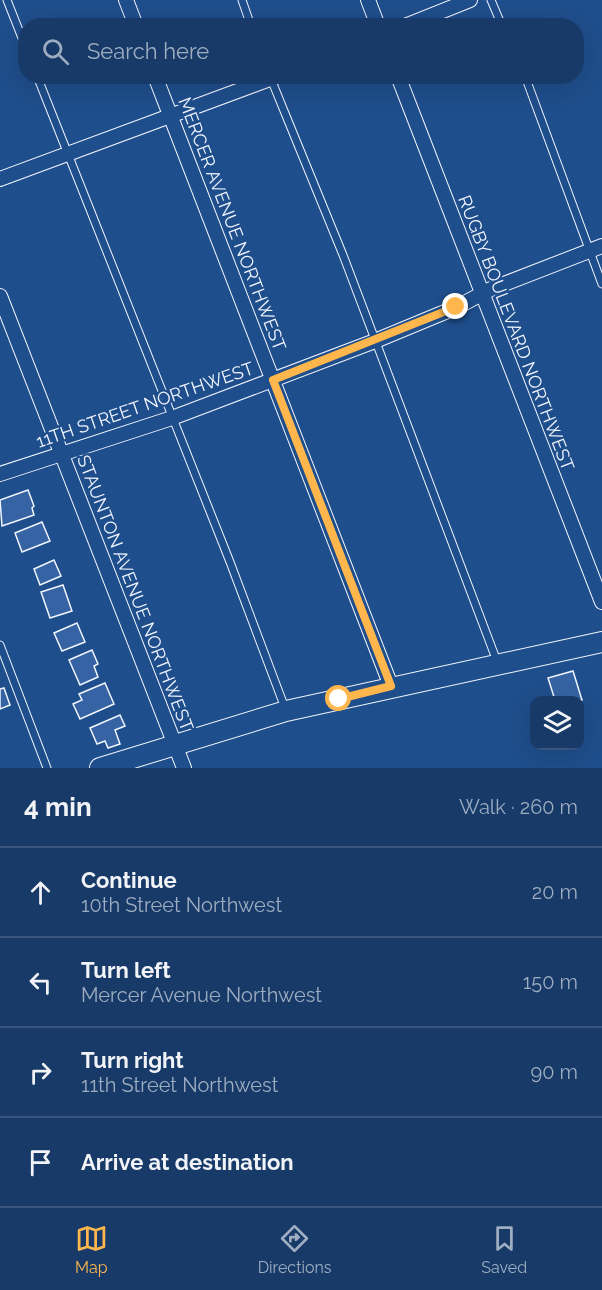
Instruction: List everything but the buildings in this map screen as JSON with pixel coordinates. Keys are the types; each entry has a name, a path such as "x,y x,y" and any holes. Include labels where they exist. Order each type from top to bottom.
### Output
{"main road":[{"path":"100,768 176,747 286,711 391,686 602,642"}],"street":[{"path":"126,0 133,18"},
{"path":"368,0 375,18"},
{"path":"425,18 470,0"},
{"name":"MERCER AVENUE NORTHWEST","path":"158,84 391,686"},
{"path":"0,179 255,84"},
{"name":"RUGBY BOULEVARD NORTHWEST","path":"401,84 602,602"},
{"name":"11TH STREET NORTHWEST","path":"0,474 172,418 273,380 596,248"},
{"name":"STAUNTON AVENUE NORTHWEST","path":"0,296 184,768"}],"lane":[{"path":"7,0 18,28"},
{"path":"242,0 248,18"},
{"path":"491,0 499,18"},
{"path":"40,84 230,562 286,711"},
{"path":"276,84 498,663"},
{"path":"528,84 596,248 602,284"},
{"path":"0,645 46,768"}],"route":[{"path":"339,699 391,686 273,380 456,307"}]}
